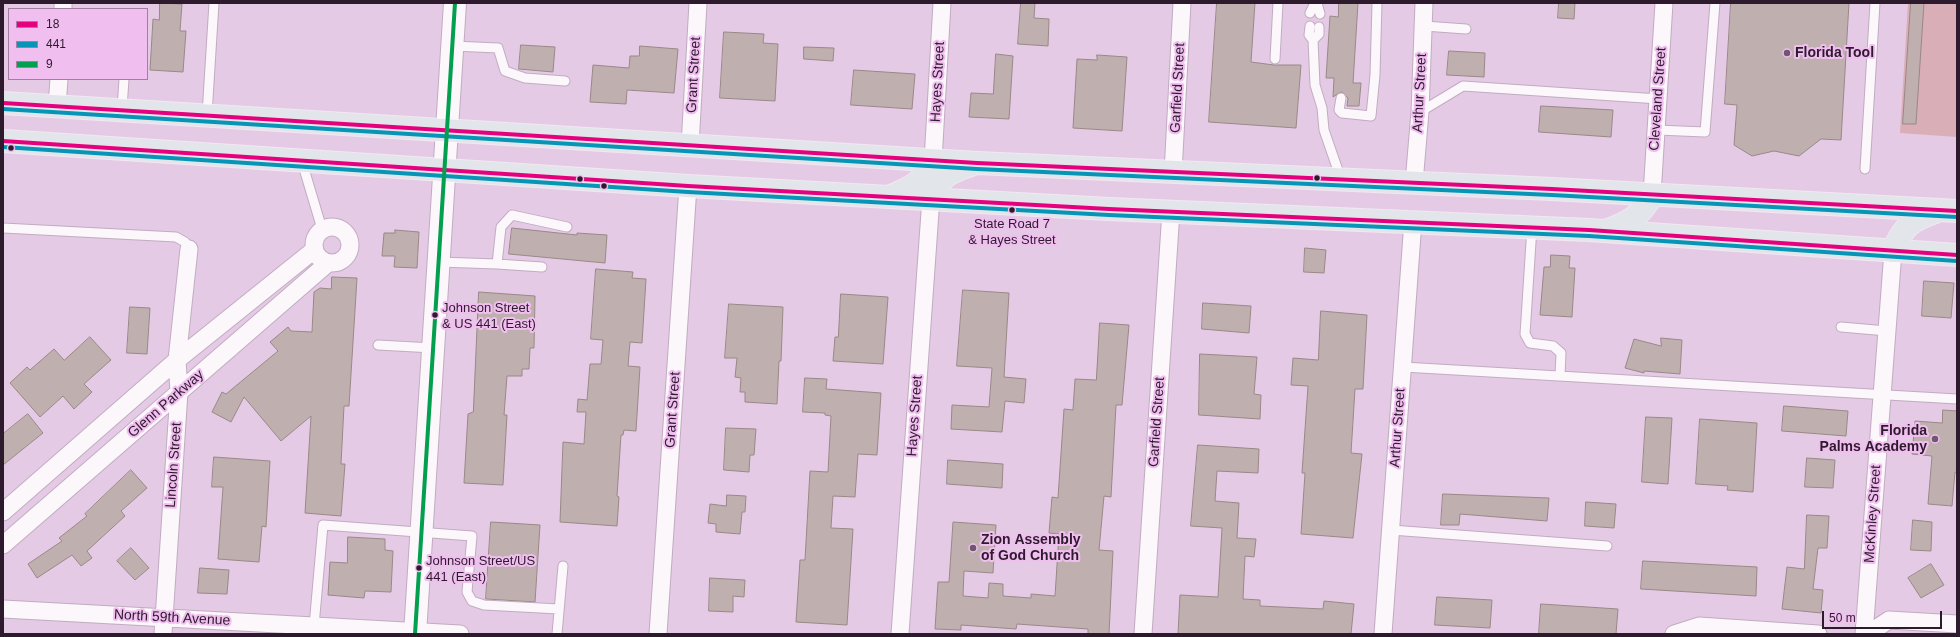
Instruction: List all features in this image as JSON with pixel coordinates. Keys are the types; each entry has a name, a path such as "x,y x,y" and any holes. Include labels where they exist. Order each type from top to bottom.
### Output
{"main road":[{"path":"3,103 122,109 933,161 1414,183 1948,211"},
{"path":"3,141 688,186 1171,211 1607,231 1893,251 1957,254"},
{"path":"890,197 919,182 928,172 933,161"},
{"path":"930,198 944,176 957,169 978,163"},
{"path":"1607,231 1626,223 1638,215 1646,206 1652,195"},
{"path":"1893,251 1898,239 1907,226 1918,218 1948,211"}],"street":[{"path":"415,633 455,3"},
{"name":"Grant Street","path":"690,146 698,3"},
{"name":"Hayes Street","path":"933,161 942,3"},
{"name":"Garfield Street","path":"1173,173 1182,3"},
{"name":"Arthur Street","path":"1414,183 1420,112 1424,3"},
{"name":"Cleveland Street","path":"1652,195 1664,3"},
{"path":"57,106 59,80"},
{"name":"Grant Street","path":"658,634 688,186"},
{"name":"Hayes Street","path":"900,634 930,198"},
{"name":"Garfield Street","path":"1143,634 1171,211"},
{"name":"Arthur Street","path":"1383,634 1413,221"},
{"name":"Glenn Parkway","path":"3,545 328,263 334,264 345,258 350,248 348,236 339,228 327,227 322,229"},
{"path":"322,229 315,238 314,250 319,258 328,263"},
{"name":"Lincoln Street","path":"164,626 179,392 178,360 189,249"},
{"name":"Glenn Parkway","path":"3,512 178,360 314,250"},
{"name":"McKinley Street","path":"1864,634 1893,251"},
{"name":"North 59th Avenue","path":"3,608 164,626 314,626 415,633 460,634"},
{"path":"1868,634 1889,620 1957,624"},
{"path":"1674,634 1699,626 1818,634"}],"lane":[{"path":"207,115 214,3"},
{"path":"1274,58 1278,3"},
{"path":"1310,13 1316,3"},
{"path":"1316,3 1320,14"},
{"path":"1341,98 1339,110 1342,113 1371,116 1375,75 1377,3"},
{"path":"1657,130 1705,132 1715,3"},
{"path":"1865,169 1875,3"},
{"path":"1314,26 1309,36 1313,40 1315,85 1322,108 1324,130 1342,180"},
{"path":"1424,26 1466,29"},
{"path":"453,46 498,48 505,71 525,78 565,81"},
{"path":"122,109 124,80"},
{"path":"1420,112 1463,86 1659,99"},
{"path":"301,160 322,229"},
{"path":"497,264 501,227 512,216 567,227"},
{"path":"1532,227 1525,334 1530,343 1552,346 1561,353 1560,376"},
{"path":"3,228 176,237 185,242 189,249"},
{"path":"439,262 542,267"},
{"path":"1841,327 1887,331"},
{"path":"378,345 433,348"},
{"path":"1403,367 1957,399"},
{"path":"314,626 323,525 472,536 467,592 472,601 484,605 559,610"},
{"path":"1391,530 1607,546"},
{"path":"557,634 563,566"}],"shaded area":[{"path":"1908,3 1957,3 1957,137 1900,133"}],"building":[{"path":"160,3 182,4 180,31 186,31 183,72 150,70 153,19 159,20"},
{"path":"1021,3 1035,3 1034,18 1049,19 1048,46 1018,44"},
{"path":"1217,3 1255,3 1251,62 1274,65 1301,65 1296,128 1209,122"},
{"path":"1339,3 1358,3 1353,83 1361,83 1359,106 1347,106 1348,98 1342,92 1333,97 1334,78 1326,78 1330,16 1338,17"},
{"path":"1559,3 1575,3 1574,19 1558,18"},
{"name":"Florida Tool","path":"1731,3 1849,3 1841,140 1821,139 1799,156 1774,151 1752,156 1734,145 1737,105 1725,104"},
{"path":"1911,3 1924,3 1916,124 1903,124"},
{"path":"724,32 764,34 763,43 778,44 775,101 720,98"},
{"path":"521,45 555,47 553,72 519,69"},
{"path":"640,46 678,49 674,93 627,90 626,104 590,102 593,65 629,68 630,56 639,56"},
{"path":"804,47 834,48 833,61 804,59"},
{"path":"1449,51 1485,53 1484,77 1447,75"},
{"path":"996,54 1013,56 1009,119 969,117 971,93 993,94"},
{"path":"1097,55 1127,57 1122,131 1073,128 1077,59 1097,60"},
{"path":"854,70 915,74 912,109 851,105"},
{"path":"1541,106 1613,110 1611,137 1539,132"},
{"path":"512,228 577,235 577,233 607,235 605,263 509,254"},
{"path":"395,230 419,232 417,268 394,267 395,256 382,256 384,233 395,233"},
{"path":"1305,248 1326,250 1324,273 1304,272"},
{"path":"1551,255 1570,256 1569,268 1575,268 1572,317 1540,315 1544,267 1550,267"},
{"path":"596,269 633,272 632,278 646,279 642,343 630,342 628,366 640,367 636,431 624,430 623,435 621,435 617,496 619,497 617,526 560,522 563,442 584,444 586,412 577,412 578,399 587,400 590,364 601,364 603,340 591,339"},
{"path":"332,277 357,278 349,406 344,406 341,464 345,464 341,516 305,513 311,416 281,441 244,397 231,422 212,412 222,392 226,394 278,351 270,342 288,327 291,331 312,332 314,292 320,288 331,289"},
{"path":"1924,281 1954,283 1951,318 1922,316"},
{"path":"963,290 1009,293 1004,377 1026,379 1024,403 1005,401 1002,432 951,429 952,405 989,407 992,368 957,366"},
{"path":"479,292 535,296 534,348 530,348 529,369 522,369 522,376 507,376 504,415 507,415 503,485 464,483 468,414 473,412"},
{"path":"841,294 888,297 883,364 833,361 835,337 838,337"},
{"path":"1203,303 1251,306 1249,333 1202,329"},
{"path":"729,304 783,307 781,361 779,361 777,404 745,402 745,392 740,392 741,378 735,377 737,358 725,358"},
{"path":"130,307 150,308 147,354 127,353"},
{"path":"1321,311 1367,315 1363,389 1355,389 1351,453 1362,454 1353,538 1301,534 1305,473 1302,473 1308,386 1291,385 1293,358 1318,360"},
{"path":"1100,323 1129,325 1122,405 1116,405 1111,497 1104,496 1099,550 1113,551 1109,634 1088,634 1088,629 1017,624 1016,629 961,625 961,630 935,629 938,582 949,582 953,522 996,525 993,573 964,571 963,596 988,598 989,583 1003,584 1003,596 1031,598 1031,594 1055,596 1059,534 1049,533 1052,497 1058,498 1064,409 1073,410 1075,379 1096,380"},
{"path":"90,337 111,360 84,384 92,392 74,409 63,396 40,417 10,383 27,367 30,370 54,349 64,360"},
{"path":"1661,338 1682,340 1680,374 1644,371 1644,373 1625,368 1634,339 1661,346"},
{"path":"1200,354 1257,357 1254,394 1261,395 1260,419 1199,415"},
{"path":"805,378 827,379 826,389 881,393 877,455 858,454 855,497 833,496 831,528 853,529 847,625 796,622 800,560 805,560 810,471 828,472 831,416 825,415 825,413 803,412"},
{"path":"1784,406 1848,411 1846,436 1782,431"},
{"name":"Florida Palms Academy","path":"1943,410 1957,411 1957,473 1955,472 1952,506 1928,504 1932,456 1912,454 1915,421 1942,423"},
{"path":"28,414 43,433 3,465 3,434"},
{"path":"1646,417 1672,418 1668,484 1642,482"},
{"path":"1700,419 1757,423 1753,492 1727,490 1728,486 1696,484"},
{"path":"726,428 756,429 754,455 750,455 749,472 724,470"},
{"path":"1198,445 1259,449 1258,473 1217,471 1215,501 1239,503 1237,538 1256,539 1254,557 1245,556 1243,599 1260,600 1260,606 1323,609 1324,601 1354,604 1351,634 1178,634 1180,595 1218,597 1222,528 1191,526"},
{"path":"214,457 270,461 266,527 262,526 259,562 218,559 223,487 212,487"},
{"path":"1807,458 1835,460 1833,488 1805,487"},
{"path":"948,460 1003,464 1002,488 947,484"},
{"path":"131,470 147,488 121,511 125,516 87,551 92,558 81,566 72,555 37,578 28,564 62,541 59,538 87,516 85,514"},
{"path":"1443,494 1549,498 1547,521 1460,514 1459,525 1441,525"},
{"path":"727,495 746,496 745,512 742,512 740,534 716,532 716,524 708,523 710,504 726,506"},
{"path":"1586,502 1616,504 1614,528 1585,526"},
{"path":"1807,515 1829,516 1827,548 1818,548 1813,589 1823,590 1821,613 1782,609 1787,567 1804,569"},
{"path":"1913,520 1932,522 1931,551 1911,550"},
{"path":"491,522 540,525 535,602 486,599"},
{"path":"348,537 385,539 385,550 393,551 391,592 365,591 364,598 328,595 330,562 347,563"},
{"path":"131,548 149,568 135,580 117,561"},
{"path":"1643,561 1757,567 1756,596 1641,589"},
{"path":"1931,564 1944,585 1921,598 1908,578"},
{"path":"200,568 229,570 227,594 198,593"},
{"path":"710,578 745,580 744,597 733,596 733,612 709,611"},
{"path":"1437,597 1492,600 1490,628 1435,625"},
{"path":"1541,604 1618,609 1616,634 1539,634"}],"transit line":[{"name":"9","path":"415,634 455,3"},
{"name":"18","path":"3,103 977,163 1552,189 1957,211"},
{"name":"441","path":"3,109 977,169 1552,195 1957,217"},
{"name":"18","path":"3,141 688,186 1109,209 1589,230 1957,255"},
{"name":"441","path":"3,147 688,192 1109,215 1589,236 1957,261"}],"place":[{"name":"Florida Tool","path":"1787,53"},
{"name":"State Road 7 & Hayes Street","path":"1012,210"},
{"name":"Johnson Street & US 441 (East)","path":"435,315"},
{"name":"Florida Palms Academy","path":"1935,439"},
{"name":"Zion Assembly of God Church","path":"973,548"},
{"name":"Johnson Street/US 441 (East)","path":"419,568"}]}
